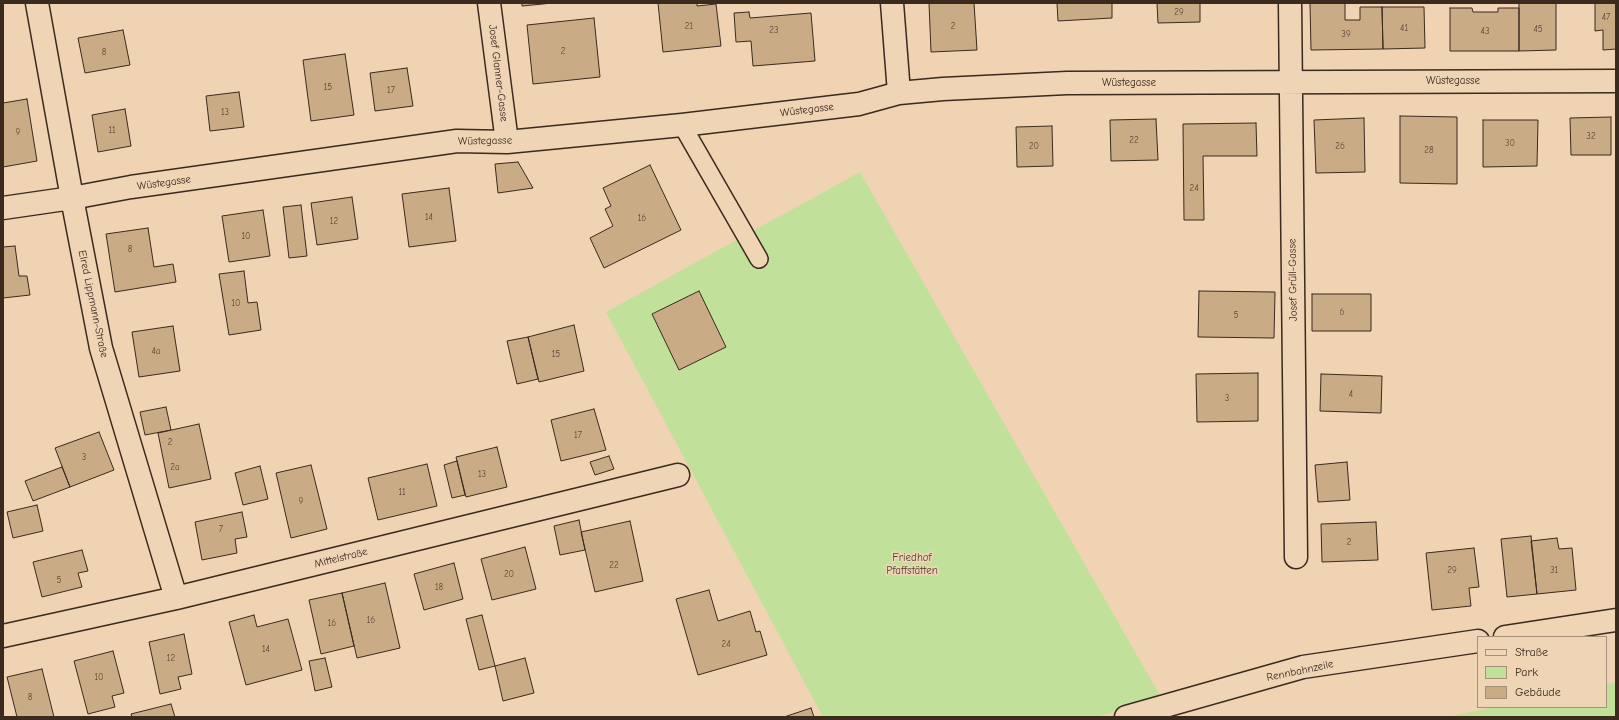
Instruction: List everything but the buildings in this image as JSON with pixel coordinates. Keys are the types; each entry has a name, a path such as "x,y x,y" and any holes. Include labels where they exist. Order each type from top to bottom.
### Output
{"street":[{"name":"Elred Lippmann-Straße","path":"37,3 101,348 176,598"},
{"name":"Josef Glanner-Gasse","path":"489,3 507,142"},
{"path":"892,3 899,93"},
{"name":"Josef Grüll-Gasse","path":"1290,3 1296,557"},
{"name":"Wüstegasse","path":"3,208 72,198 131,187 457,141 507,142 682,124 859,104 899,93 1067,83 1616,81"},
{"name":"Mittelstraße","path":"3,636 176,598 678,475"},
{"path":"1512,636 1616,620"},
{"name":"Rennbahnzeile","path":"1126,717 1303,667 1477,641"}],"lane":[{"path":"682,124 760,259"}],"green space":[{"name":"Friedhof Pfaffstätten","path":"860,172 1162,699 1096,717 823,717 606,312"},
{"path":"1616,682 1616,717 1447,717 1490,708 1607,708 1607,684"}]}
